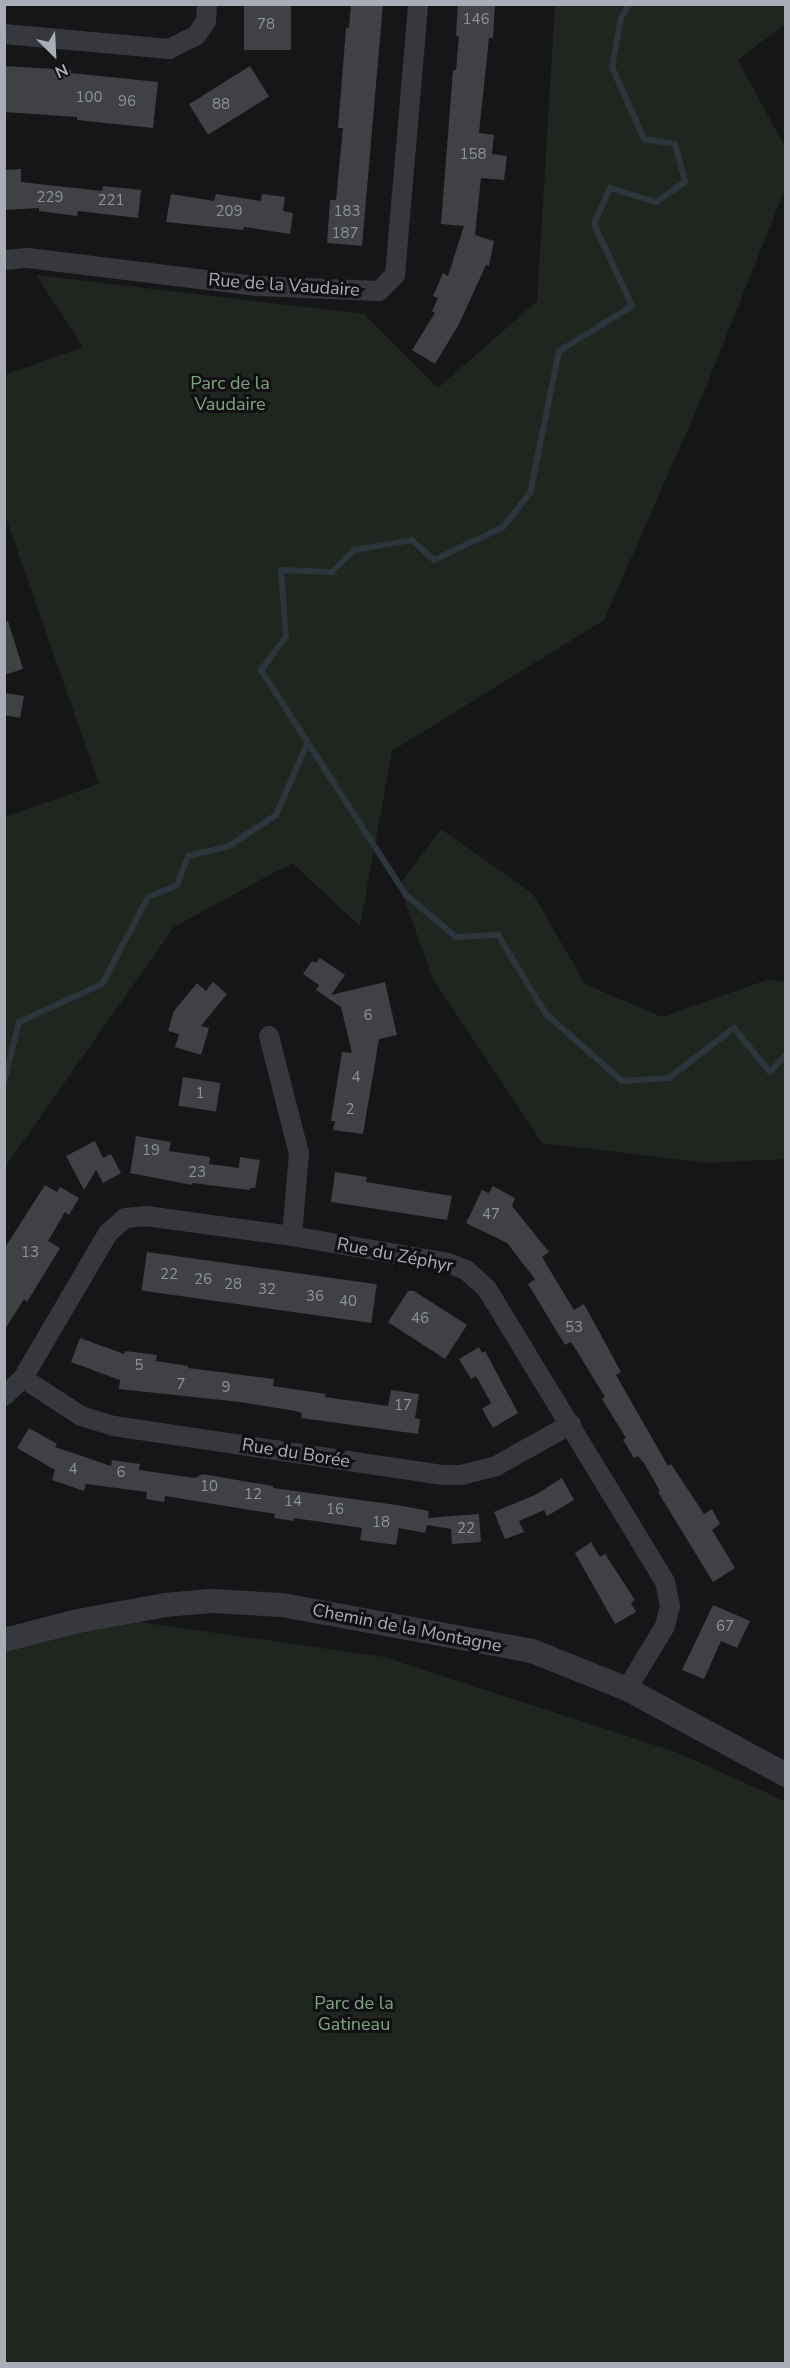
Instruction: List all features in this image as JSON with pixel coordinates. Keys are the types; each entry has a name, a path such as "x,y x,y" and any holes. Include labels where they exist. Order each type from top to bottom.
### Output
{"street":[{"path":"4,34 169,49 196,36 206,21 207,4"},
{"name":"Rue de la Vaudaire","path":"4,260 28,258 257,286 379,291 395,275 418,4"},
{"path":"269,1036 299,1154 292,1236"},
{"name":"Rue du Zéphyr","path":"4,1396 23,1378 108,1233 125,1218 146,1216 292,1236 448,1263 466,1270 487,1289 665,1581 670,1606 665,1626 627,1689"},
{"name":"Rue du Borée","path":"23,1378 81,1416 114,1426 443,1475 461,1475 496,1466 571,1424"},
{"name":"Chemin de la Montagne","path":"4,1640 89,1619 165,1605 211,1601 256,1602 531,1651 627,1689 786,1775"}],"green space":[{"name":"Parc de la Vaudaire","path":"555,5 785,5 785,24 738,60 785,147 785,189 701,399 604,620 392,751 360,926 292,863 174,927 5,1167 5,817 99,784 5,515 5,375 83,347 36,275 364,314 438,388 537,301"},
{"path":"441,829 533,894 585,984 662,1017 770,979 785,982 785,1159 707,1163 542,1143 433,979 399,885"},
{"name":"Parc de la Gatineau","path":"77,1613 384,1657 676,1752 785,1801 785,2363 5,2364 5,1632"}],"building":[{"path":"244,4 291,4 291,50 244,50"},
{"path":"351,4 383,4 362,246 327,243 330,200 336,200 343,128 338,128 346,28 349,28"},
{"path":"458,4 495,4 493,38 489,38 479,133 494,135 492,154 507,156 504,180 481,178 475,235 494,241 489,266 486,265 459,324 435,364 412,350 435,313 432,311 438,298 433,296 443,273 448,276 464,226 441,224 453,70 456,70 459,36 456,36"},
{"path":"4,66 71,70 71,73 158,82 153,128 77,120 77,117 4,112"},
{"path":"250,66 269,97 208,135 189,104"},
{"path":"21,169 21,182 102,191 103,186 141,190 138,218 78,211 77,216 39,211 39,208 4,210 4,170"},
{"path":"171,194 214,201 216,194 261,201 262,194 285,197 283,211 293,213 290,234 244,227 243,230 166,222"},
{"path":"8,621 23,669 4,675 4,622"},
{"path":"4,693 24,696 20,718 4,715"},
{"path":"320,958 345,975 331,995 385,982 397,1035 379,1039 363,1134 333,1130 335,1121 331,1121 342,1052 352,1053 341,1007 316,990 319,985 303,974 312,961 316,963"},
{"path":"213,982 227,994 201,1026 209,1028 201,1055 175,1047 179,1034 168,1031 174,1011 197,983 206,991"},
{"path":"183,1077 221,1083 216,1112 178,1106"},
{"path":"136,1136 171,1142 169,1151 210,1157 209,1164 239,1168 240,1157 260,1160 255,1188 250,1188 250,1190 192,1183 192,1185 130,1173"},
{"path":"95,1141 103,1158 111,1154 121,1173 103,1183 96,1170 84,1190 66,1156"},
{"path":"335,1172 367,1177 366,1182 452,1196 447,1220 331,1202"},
{"path":"45,1185 57,1192 60,1187 79,1198 69,1215 65,1212 48,1241 60,1248 27,1302 24,1299 4,1331 4,1249"},
{"path":"493,1186 515,1198 512,1206 549,1252 542,1257 574,1310 584,1304 621,1372 616,1375 668,1466 671,1464 704,1514 712,1509 720,1524 712,1530 735,1568 713,1582 658,1492 660,1491 644,1463 638,1456 634,1458 623,1440 626,1438 602,1399 605,1397 575,1348 571,1342 565,1345 528,1284 535,1279 507,1243 466,1223 482,1190 489,1193"},
{"path":"147,1252 377,1284 371,1323 142,1291"},
{"path":"408,1291 414,1291 467,1325 445,1359 388,1322"},
{"path":"80,1338 124,1354 125,1351 157,1355 156,1361 188,1366 188,1368 274,1379 273,1386 326,1394 325,1397 388,1406 391,1390 419,1394 415,1418 420,1419 418,1434 301,1418 302,1413 295,1411 240,1402 119,1389 120,1380 71,1362"},
{"path":"479,1347 482,1353 485,1351 518,1413 493,1428 482,1409 491,1403 476,1376 471,1379 459,1359"},
{"path":"29,1428 57,1444 55,1447 111,1466 112,1460 140,1464 139,1470 195,1478 202,1474 273,1486 273,1488 397,1505 429,1511 428,1518 479,1514 481,1542 452,1544 451,1529 427,1525 425,1533 399,1528 396,1545 360,1540 362,1528 294,1518 294,1521 274,1518 275,1514 165,1496 164,1502 146,1499 147,1492 86,1484 84,1491 52,1480 55,1470 17,1448"},
{"path":"562,1478 574,1500 547,1516 544,1510 519,1521 524,1532 505,1539 494,1512 535,1495"},
{"path":"591,1542 600,1557 605,1554 635,1600 631,1603 636,1612 615,1624 575,1553"},
{"path":"713,1605 750,1621 737,1648 721,1641 704,1679 682,1670"}],"waterway":[{"path":"629,4 621,18 612,67 644,139 675,144 685,182 656,202 610,188 594,224 632,306 559,351 530,493 503,527 434,560 412,540 354,550 332,572 281,570 286,637 261,670 406,895 456,937 498,935 546,1014 622,1081 669,1078 734,1028 770,1072 786,1055"},
{"path":"4,1082 19,1022 102,984 148,897 177,885 188,856 229,846 276,815 307,744"}]}
